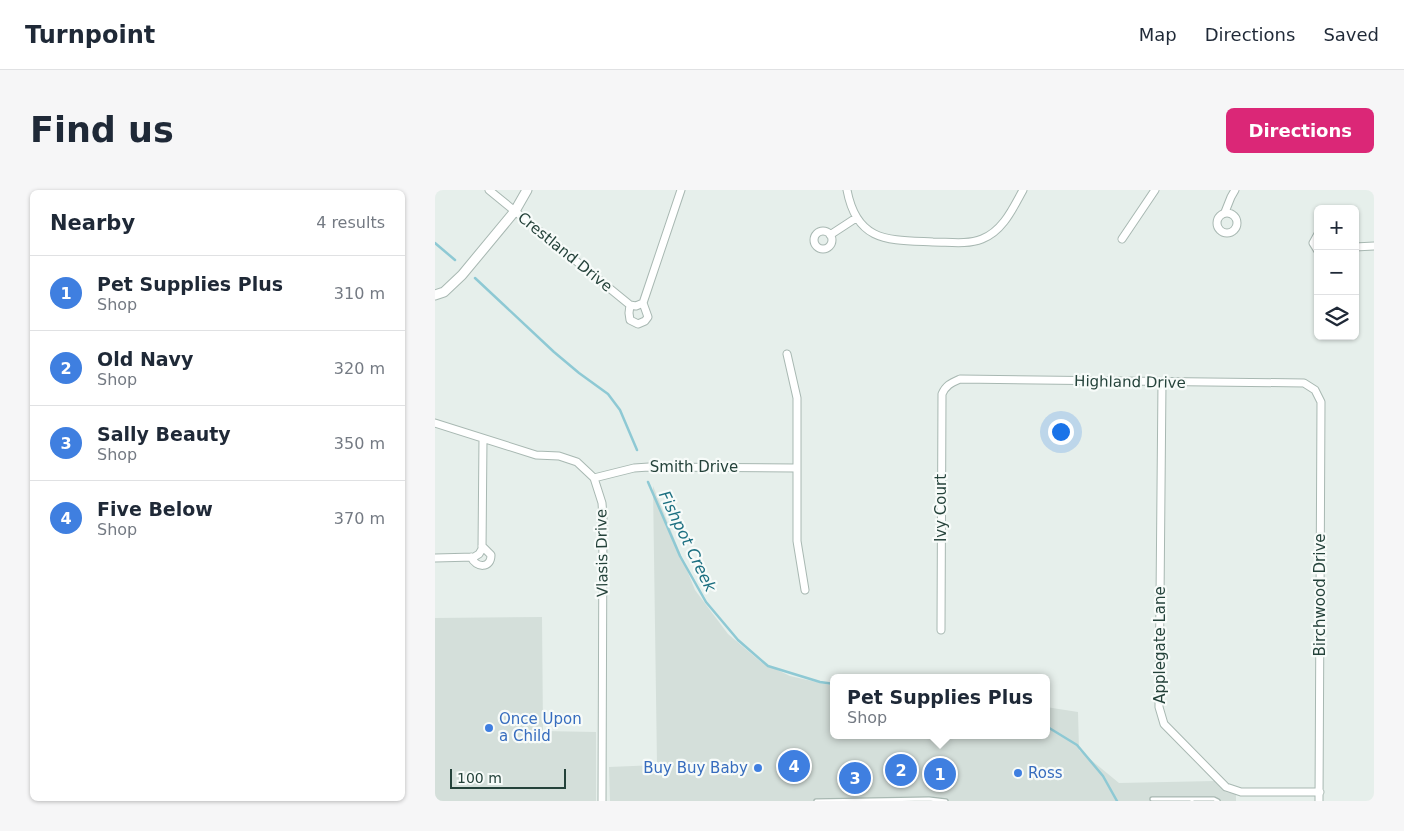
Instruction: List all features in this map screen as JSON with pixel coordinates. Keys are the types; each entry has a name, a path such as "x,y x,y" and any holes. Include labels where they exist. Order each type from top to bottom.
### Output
{"street":[{"name":"Crestland Drive","path":"489,190 630,305"},
{"path":"435,296 453,285 462,275 515,211 527,190"},
{"path":"643,303 636,306 630,305 629,313 631,320 638,324 649,317 643,303 681,190"},
{"path":"847,190 849,202 856,218 875,235 884,239 963,243 982,239 1000,227 1023,190"},
{"path":"1122,239 1155,190"},
{"path":"1225,212 1235,190"},
{"path":"830,235 856,218"},
{"path":"1359,248 1374,246"},
{"path":"787,354 797,398 798,552 805,590"},
{"name":"Highland Drive","path":"945,387 960,379 1304,383 1315,390"},
{"name":"Applegate Lane","path":"1162,382 1159,707 1164,724 1226,787 1233,791 1319,792"},
{"name":"Ivy Court","path":"941,630 942,394 945,387"},
{"name":"Birchwood Drive","path":"1315,390 1321,402 1319,801"},
{"path":"435,423 535,455 569,458 577,462 594,478"},
{"path":"435,558 471,557 479,554 482,546 483,439"},
{"name":"Smith Drive","path":"594,478 634,468 649,467 796,468"},
{"name":"Vlasis Drive","path":"594,478 602,503 603,517 602,801"},
{"path":"471,557 478,566 488,564 491,555 482,546"}],"lane":[{"path":"816,801 929,799 946,801"},
{"path":"1152,799 1214,799 1218,801"}],"shaded area":[{"path":"653,486 695,590 728,634 761,662 790,676 830,685 830,739 1050,739 1050,708 1078,712 1079,750 1119,783 1215,781 1226,792 1236,794 1236,801 610,801 609,767 657,765"},
{"path":"542,617 543,731 596,732 596,801 435,801 435,618"}],"waterway":[{"name":"Fishpot Creek","path":"435,243 455,260"},
{"name":"Fishpot Creek","path":"475,278 554,352 608,394 620,410 637,450"},
{"name":"Fishpot Creek","path":"648,482 680,556 706,602 738,640 768,666 830,683"},
{"name":"Fishpot Creek","path":"1050,728 1077,745 1103,776 1117,801"}],"place":[{"name":"Once Upon a Child","path":"489,728"},
{"name":"Five Below","path":"794,766"},
{"name":"Buy Buy Baby","path":"758,768"},
{"name":"Old Navy","path":"901,770"},
{"name":"Ross","path":"1018,773"},
{"name":"Pet Supplies Plus","path":"940,774"},
{"name":"Sally Beauty","path":"855,778"}]}
